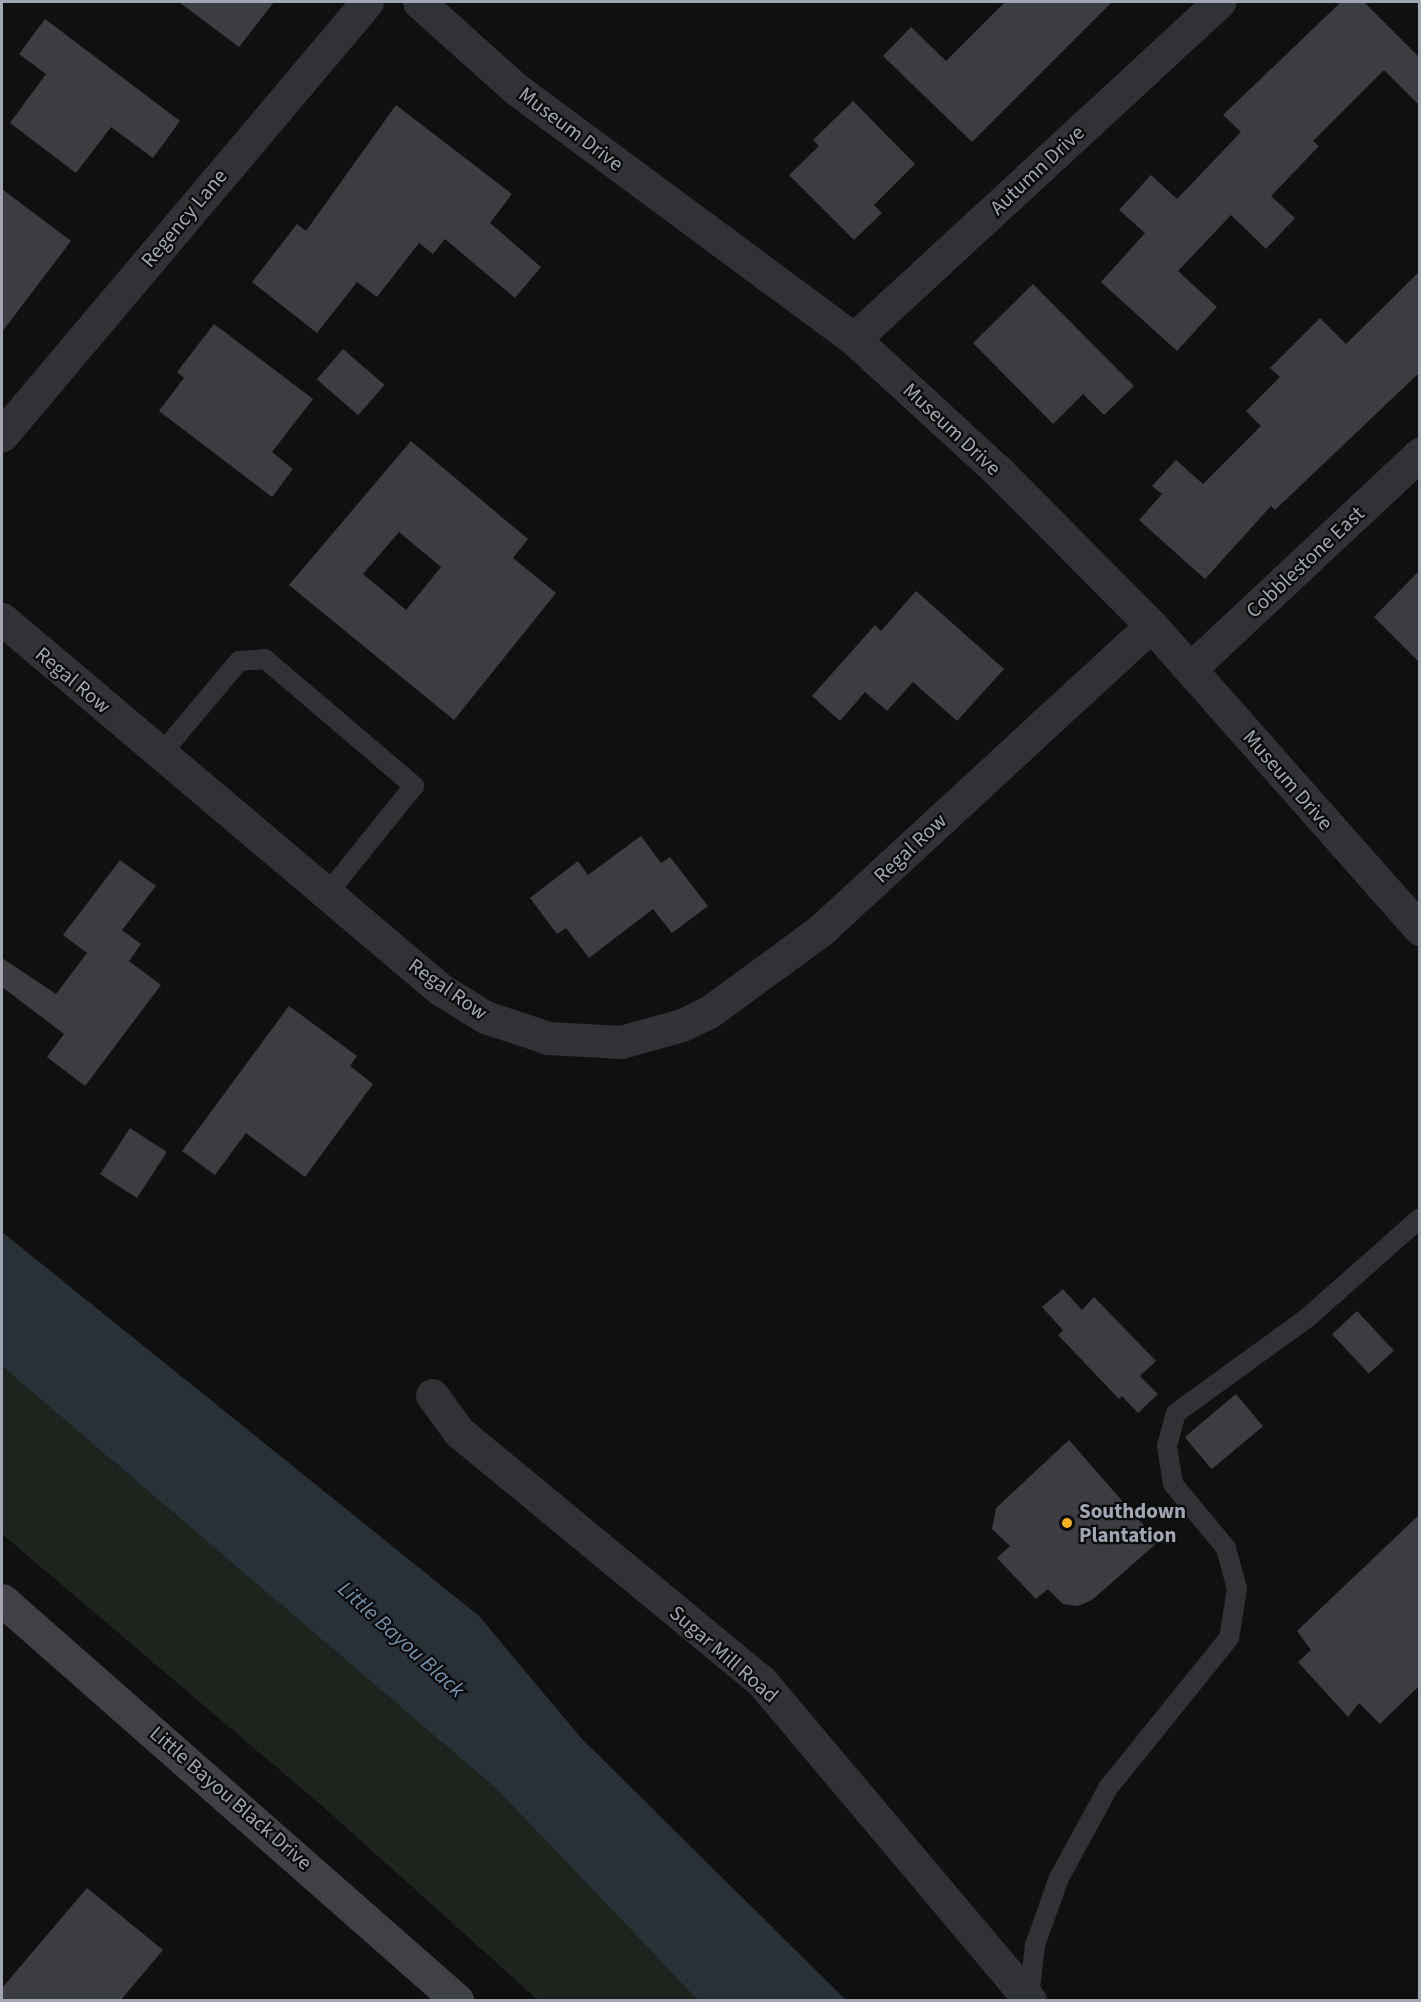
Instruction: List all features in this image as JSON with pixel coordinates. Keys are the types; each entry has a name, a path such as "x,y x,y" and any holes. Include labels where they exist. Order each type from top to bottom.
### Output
{"main road":[{"name":"Little Bayou Black Drive","path":"2,1600 457,2001"}],"street":[{"name":"Regency Lane","path":"2,435 367,2"},
{"name":"Museum Drive","path":"419,2 516,89 854,339 1096,566 1151,625 1419,929"},
{"name":"Autumn Drive","path":"854,339 1219,2"},
{"name":"Cobblestone East","path":"1190,669 1419,454"},
{"name":"Regal Row","path":"2,619 440,988 485,1017 548,1038 621,1042 682,1025 709,1012 821,930 1151,625"},
{"name":"Sugar Mill Road","path":"432,1395 459,1432 762,1682 826,1753 1029,2000"}],"lane":[{"path":"161,754 239,661 265,659 414,786 327,894"},
{"path":"1029,2000 1035,1945 1059,1878 1108,1788 1229,1638 1237,1589 1226,1548 1173,1484 1167,1446 1176,1413 1306,1319 1419,1218"}],"shaded area":[{"path":"2,1343 420,1697 716,2000 538,2000 320,1804 2,1534"}],"water":[{"name":"Little Bayou Black","path":"2,1232 479,1616 582,1739 846,2000 698,2000 497,1789 2,1366"}],"building":[{"path":"179,2 274,2 239,47"},
{"path":"1005,2 1112,2 972,142 883,56 911,27 946,61"},
{"path":"1341,2 1364,2 1419,57 1419,105 1384,70 1313,141 1319,146 1271,196 1295,218 1266,249 1231,215 1178,271 1217,307 1177,351 1101,282 1145,233 1119,210 1151,175 1177,199 1241,132 1223,115"},
{"path":"45,19 180,121 153,158 111,127 76,173 10,123 46,74 19,54"},
{"path":"853,101 915,164 874,205 882,213 854,240 789,175 819,146 813,140"},
{"path":"396,105 512,194 490,223 541,267 515,298 445,239 433,254 419,243 377,297 357,282 317,333 252,282 297,224 306,231"},
{"path":"2,189 71,241 2,332"},
{"path":"1419,272 1419,373 1275,510 1271,506 1205,579 1139,520 1162,494 1152,486 1176,460 1203,484 1261,426 1246,411 1280,377 1270,368 1320,318 1346,344"},
{"path":"1033,284 1134,386 1104,415 1083,394 1053,424 973,343"},
{"path":"214,324 313,399 272,452 293,469 272,497 159,411 184,378 177,372"},
{"path":"343,349 385,385 358,415 317,379"},
{"path":"411,441 528,539 513,558 556,593 454,720 289,585","holes":["399,532 441,567 406,610 363,574"]},
{"path":"1419,571 1419,662 1374,617"},
{"path":"916,591 1004,669 957,721 913,682 887,711 865,692 840,721 812,696 875,625 881,631"},
{"path":"641,836 661,863 670,857 708,906 672,933 653,909 589,958 566,928 557,934 530,898 578,861 588,875"},
{"path":"120,860 156,886 122,930 141,944 129,961 161,985 85,1086 47,1057 64,1034 2,987 2,958 56,994 87,953 63,935"},
{"path":"289,1006 357,1056 350,1066 373,1084 305,1177 246,1133 215,1175 182,1151"},
{"path":"130,1128 167,1152 137,1198 100,1174"},
{"path":"1063,1289 1082,1310 1094,1297 1156,1361 1140,1376 1158,1394 1138,1413 1122,1396 1119,1399 1058,1335 1063,1330 1042,1307"},
{"path":"1357,1311 1394,1350 1369,1374 1332,1334"},
{"path":"1236,1394 1263,1426 1212,1469 1185,1437"},
{"name":"Southdown Plantation","path":"1069,1440 1158,1542 1092,1600 1078,1606 1063,1604 1048,1589 1036,1599 997,1558 1010,1546 992,1529 996,1508"},
{"path":"1419,1515 1419,1686 1380,1724 1359,1703 1348,1717 1298,1662 1311,1650 1297,1631"},
{"path":"87,1888 163,1950 120,2001 2,2001 2,1988"}],"place":[{"name":"Southdown Plantation","path":"1067,1523"}]}
